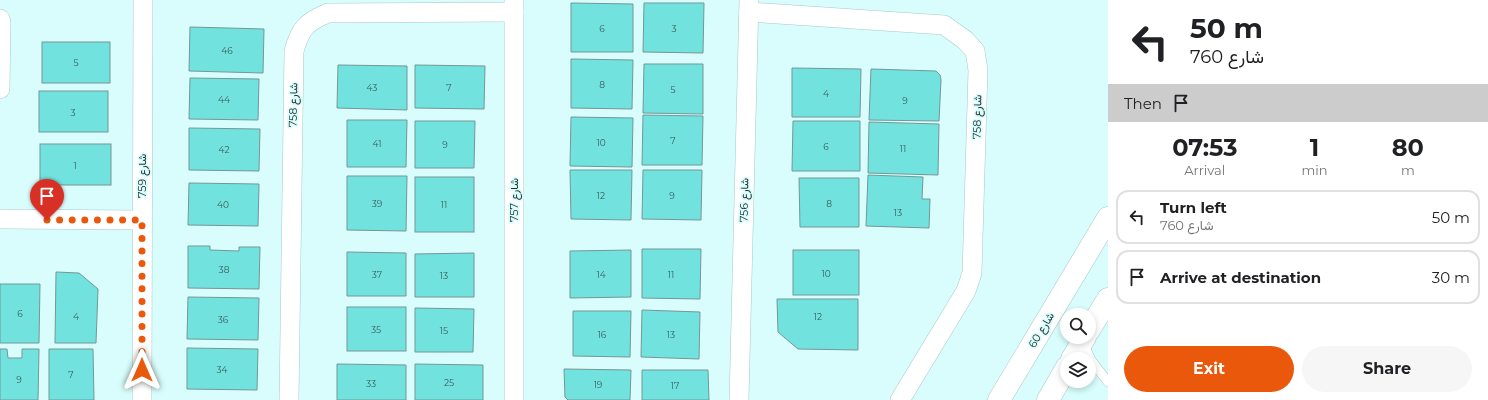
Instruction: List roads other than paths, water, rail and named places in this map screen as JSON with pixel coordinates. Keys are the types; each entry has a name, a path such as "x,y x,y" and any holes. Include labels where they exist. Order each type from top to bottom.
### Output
{"main road":[{"name":"شارع 60","path":"999,400 1108,218"},
{"path":"1096,319 1108,299"},
{"path":"1048,400 1060,379"}],"street":[{"name":"شارع 759","path":"142,400 143,0"},
{"name":"شارع 758","path":"289,400 294,51 298,36 307,24 328,13 514,6"},
{"name":"شارع 757","path":"514,6 514,400"},
{"name":"شارع 756","path":"739,400 749,6"},
{"name":"شارع 758","path":"749,6 944,25 965,40 975,51 978,70 972,274 966,291 900,400"},
{"path":"0,19 0,89"},
{"path":"0,219 142,220"}],"lane":[{"path":"1083,344 1091,360 1108,382"}]}
